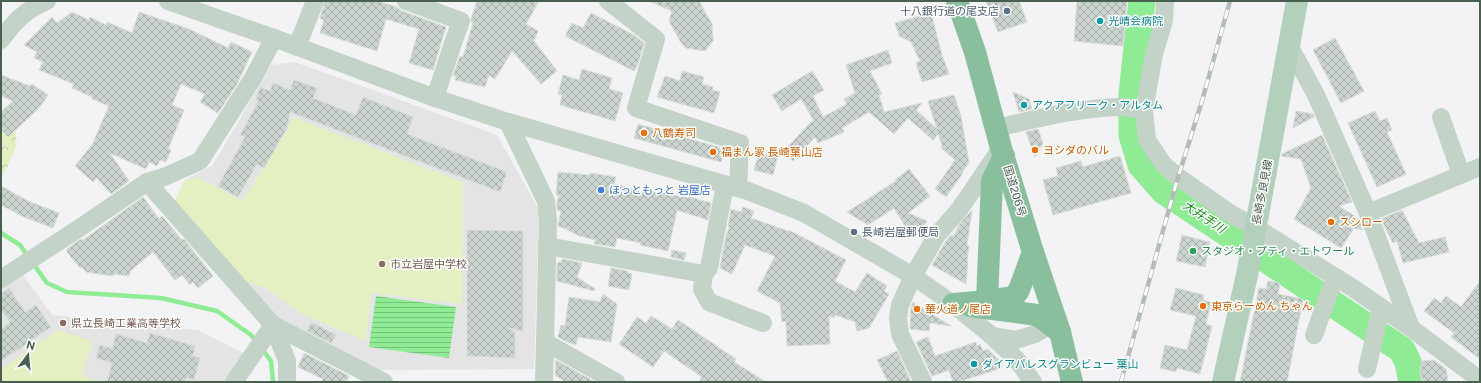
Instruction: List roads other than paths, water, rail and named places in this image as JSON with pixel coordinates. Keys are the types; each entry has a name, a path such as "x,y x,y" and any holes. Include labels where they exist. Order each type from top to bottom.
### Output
{"highway":[{"name":"国道206号","path":"957,1 975,52 1000,144 1072,382"},
{"path":"987,301 992,181 1000,144"},
{"path":"953,304 1014,298 1019,290 1033,252"},
{"path":"953,304 1037,315 1053,320"}],"main road":[{"name":"長崎多良見線","path":"1223,382 1247,275 1298,1"}],"street":[{"path":"1,40 14,22 35,6 47,1"},
{"path":"168,1 274,38 435,98 508,122 732,187 776,201 804,212 914,276 953,304 992,336 1017,360 1033,382"},
{"path":"297,47 314,1"},
{"path":"406,1 461,21 435,98"},
{"path":"608,1 656,39 636,108 740,143 732,187 708,268 704,274 702,289 709,302 763,324"},
{"path":"1165,1 1164,21 1154,54 1142,110 1147,140 1163,164 1178,177 1231,214 1255,227 1411,328 1480,380"},
{"path":"1,279 147,182 164,177 200,161 253,78 274,38"},
{"path":"1290,47 1316,95 1368,213 1411,328"},
{"path":"923,382 900,334 898,318 900,305 937,235 959,210 1000,144 1042,118 1120,107 1142,110"},
{"path":"1441,117 1461,174"},
{"path":"508,122 546,201 548,220 544,382"},
{"path":"1368,213 1480,167"},
{"path":"147,182 269,331 287,361 286,382"},
{"path":"547,246 704,274"},
{"path":"1314,335 1335,278"},
{"path":"1367,369 1381,308"},
{"path":"992,336 1016,340 1035,334 1047,327 1053,320"},
{"path":"234,382 269,331"},
{"path":"269,331 384,382"},
{"path":"544,342 616,382"}],"waterway":[{"name":"大井手川","path":"1142,1 1132,94 1132,135 1141,165 1164,191 1402,350 1408,362 1412,382"},
{"path":"1,233 20,245 28,256"},
{"path":"32,262 47,283 67,292 161,298 217,311 251,335 256,341"},
{"path":"262,349 271,361 273,382"}],"railway":[{"path":"1121,382 1176,184 1202,101 1230,1"}],"place":[{"name":"十八銀行道の尾支店","path":"1007,11"},
{"name":"光晴会病院","path":"1100,21"},
{"name":"アクアフリーク・アルタム","path":"1024,105"},
{"name":"八鶴寿司","path":"644,133"},
{"name":"ヨシダのバル","path":"1035,150"},
{"name":"福まん家 長崎葉山店","path":"713,152"},
{"name":"ほっともっと 岩屋店","path":"601,190"},
{"name":"スシロー","path":"1331,222"},
{"name":"長崎岩屋郵便局","path":"854,232"},
{"name":"スタジオ・プティ・エトワール","path":"1193,251"},
{"name":"市立岩屋中学校","path":"382,264"},
{"name":"東京らーめん ちゃん","path":"1203,306"},
{"name":"華火道ノ尾店","path":"917,309"},
{"name":"県立長崎工業高等学校","path":"63,323"},
{"name":"ダイアパレスグランビュー 葉山","path":"974,364"}]}
